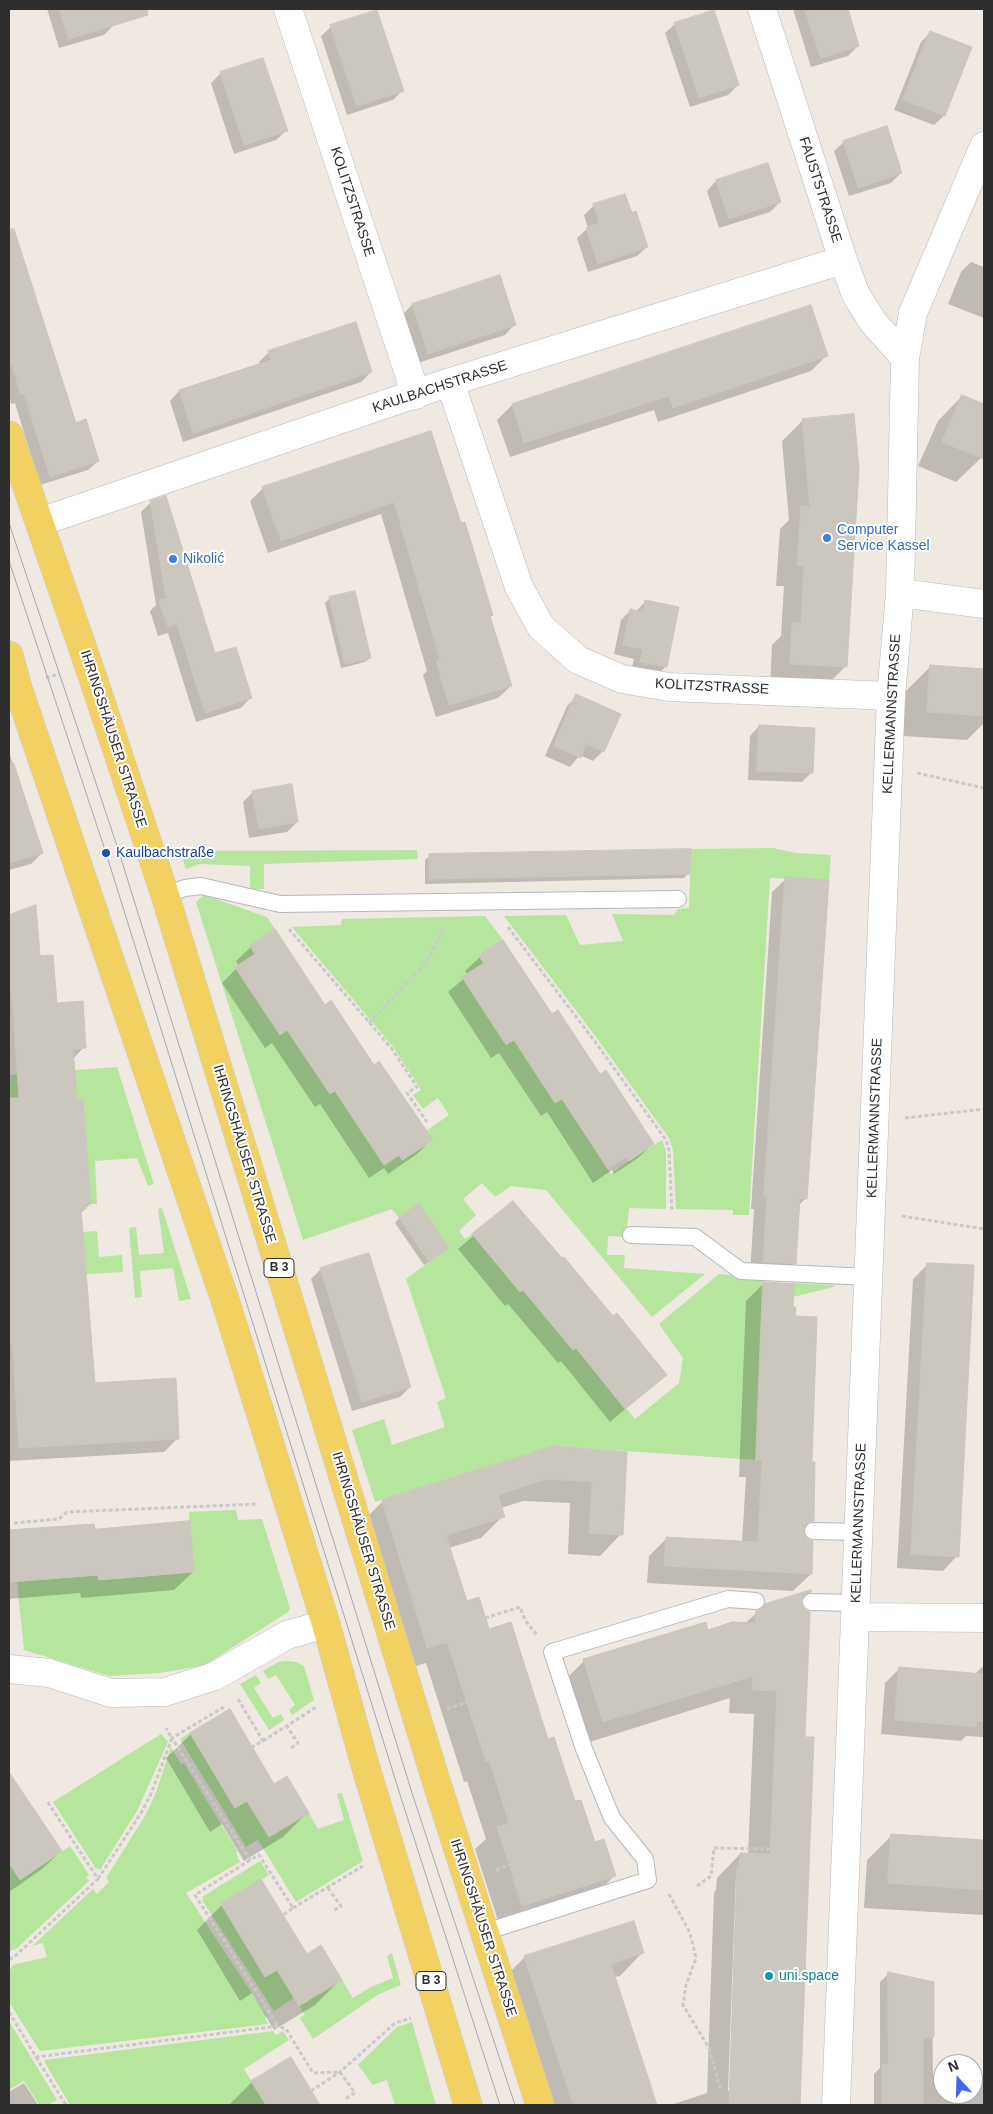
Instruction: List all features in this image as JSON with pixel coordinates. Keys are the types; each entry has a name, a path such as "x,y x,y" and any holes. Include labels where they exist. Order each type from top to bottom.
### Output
{"main road":[{"name":"IHRINGSHÄUSER STRASSE","path":"9,435 165,895 433,1770 540,2105"},
{"name":"B 3","path":"9,654 21,697 227,1306 326,1624 366,1766 468,2105"}],"street":[{"name":"KOLITZSTRASSE","path":"288,9 416,395"},
{"name":"FAUSTSTRASSE","path":"762,9 842,260 856,296 873,322 905,358"},
{"name":"KELLERMANNSTRASSE","path":"836,2105 891,696 900,593 905,358 913,313 984,146"},
{"name":"KAULBACHSTRASSE","path":"40,522 450,382 842,260"},
{"name":"KOLITZSTRASSE","path":"450,382 519,587 541,627 578,660 622,679 669,687 891,696"},
{"path":"900,593 984,604"},
{"path":"856,1610 984,1618"},
{"path":"9,1669 48,1673 111,1692 166,1692 215,1676 287,1635 326,1624"}],"lane":[{"path":"165,895 185,888 201,886 280,904 678,899"},
{"path":"631,1235 695,1237 740,1271 869,1276"},
{"path":"813,1531 859,1532"},
{"path":"485,1932 648,1880 645,1859 612,1818 584,1749 552,1652 728,1599 756,1600"},
{"path":"811,1602 856,1610"}],"path":[{"path":"889,772 925,774 984,788"},
{"path":"369,1023 425,964 446,924 450,902"},
{"path":"489,902 593,1038 666,1140 669,1150 671,1211 695,1237"},
{"path":"280,904 281,920 392,1049 417,1088 407,1093 427,1122"},
{"path":"875,1123 909,1117 984,1109"},
{"path":"871,1215 907,1216 984,1229"},
{"path":"14,1523 59,1519 67,1512 264,1504"},
{"path":"485,1618 520,1607 525,1620"},
{"path":"9,1959 13,1958 98,1879 141,1813 151,1794 172,1738 238,1699 263,1741"},
{"path":"442,1710 467,1702"},
{"path":"252,1747 316,1707"},
{"path":"286,1725 298,1743 291,1748"},
{"path":"166,1728 250,1860"},
{"path":"47,1801 98,1879"},
{"path":"697,1886 711,1876 714,1848 770,1849"},
{"path":"278,2026 195,1895 259,1855 293,1908"},
{"path":"283,1915 370,1863"},
{"path":"328,1888 341,1906 333,1911"},
{"path":"670,1894 690,1932 696,1958 686,1985 683,2005 709,2048 720,2088"},
{"path":"9,2012 66,2105"},
{"path":"311,2091 340,2072 395,2024 411,2018"},
{"path":"36,2057 278,2026 286,2029 313,2073 340,2072"},
{"path":"340,2072 355,2094 345,2099"}],"green space":[{"path":"773,848 795,853 831,855 829,880 770,878 749,1215 733,1215 733,1210 676,1209 673,1150 669,1138 596,1037 504,916 566,915 580,945 623,941 612,914 674,915 678,909 689,908 691,849"},
{"path":"417,850 418,859 264,864 264,889 250,889 250,866 200,864 186,869 180,851"},
{"path":"204,895 267,917 275,929 250,946 255,954 235,968 280,1034 287,1030 330,1094 335,1091 384,1165 399,1155 403,1160 432,1141 426,1131 449,1115 438,1098 423,1109 413,1095 421,1090 394,1048 292,927 341,925 342,919 485,916 503,940 479,956 484,963 462,977 506,1044 514,1040 555,1103 562,1099 611,1174 662,1140 666,1151 666,1209 629,1208 626,1237 608,1236 607,1255 625,1255 624,1268 705,1274 652,1317 546,1190 511,1186 495,1197 482,1183 463,1199 476,1215 459,1231 465,1239 472,1234 520,1292 523,1290 573,1350 576,1348 635,1419 679,1383 683,1358 659,1324 719,1274 763,1278 763,1282 834,1285 834,1287 793,1297 762,1297 756,1460 554,1446 375,1502 352,1430 384,1419 392,1445 445,1427 437,1402 446,1398 406,1279 449,1247 418,1204 399,1218 392,1209 303,1240 196,902"},
{"path":"117,1067 154,1184 148,1186 137,1158 95,1161 97,1204 91,1204 83,1100 77,1100 76,1093 9,1098 9,1075"},
{"path":"162,1208 191,1299 179,1301 173,1268 140,1271 142,1297 135,1298 129,1228 136,1227 139,1255 164,1253 158,1209"},
{"path":"97,1231 99,1257 122,1255 123,1272 86,1274 83,1232"},
{"path":"236,1510 238,1520 262,1519 290,1608 288,1612 205,1665 160,1673 109,1676 24,1650 17,1582 98,1575 99,1580 194,1572 189,1512"},
{"path":"278,1662 296,1662 304,1666 314,1700 292,1715 289,1710 295,1705 276,1675 268,1679 263,1671"},
{"path":"256,1675 261,1683 254,1688 273,1718 281,1714 284,1720 269,1730 240,1684"},
{"path":"190,1733 234,1808 247,1801 309,1813 318,1829 344,1820 337,1794 342,1793 363,1861 296,1902 258,1840 246,1847 180,1739"},
{"path":"161,1734 168,1742 137,1811 100,1870 96,1869 53,1802"},
{"path":"171,1747 181,1764 184,1763 238,1852 236,1853 240,1862 186,1893 267,2016 265,2018 268,2024 40,2051 9,2002 9,1972 13,1965 47,1957 43,1943 32,1946 93,1889 97,1894 109,1882 106,1878 145,1816 155,1795"},
{"path":"70,1846 89,1875 86,1877 89,1881 16,1949 9,1951 9,1863 20,1880"},
{"path":"260,1861 269,1875 221,1904 265,1977 277,1970 294,1998 274,2011 202,1900 204,1899 202,1897"},
{"path":"392,1953 401,1985 379,1994 313,2039 300,2018 305,2015 299,2006 342,1980 353,1998 371,1987 393,1978 387,1956"},
{"path":"9,2021 57,2100 48,2105 39,2105 24,2081 9,2090"},
{"path":"412,2022 436,2105 395,2105 387,2080 373,2085 358,2065 397,2027"},
{"path":"273,2031 276,2035 283,2031 289,2040 244,2069 266,2105 70,2105 45,2063 45,2060"}],"building":[{"path":"59,9 147,9 148,15 69,39"},
{"path":"805,9 848,9 859,46 821,58"},
{"path":"377,10 404,91 357,106 330,25"},
{"path":"714,10 739,85 699,98 674,23"},
{"path":"930,31 972,47 945,116 903,100"},
{"path":"263,58 288,131 244,145 220,72"},
{"path":"887,126 902,173 858,188 843,141"},
{"path":"768,163 781,202 729,219 716,180"},
{"path":"625,194 632,213 636,211 648,247 598,264 586,228 599,223 593,204"},
{"path":"14,229 76,423 86,419 99,461 50,477 24,394 21,395 9,356 9,230"},
{"path":"500,275 516,325 428,354 412,304"},
{"path":"811,305 828,356 673,408 669,396 524,443 512,404"},
{"path":"356,322 372,372 193,433 179,390 271,360 268,351"},
{"path":"962,395 984,404 984,459 942,442"},
{"path":"854,414 859,468 847,667 790,664 792,623 801,623 804,566 797,565 801,506 810,507 802,419"},
{"path":"431,431 461,523 465,522 493,615 490,616 512,686 449,705 436,661 440,660 394,502 281,541 262,487"},
{"path":"166,496 215,653 236,647 252,698 205,713 177,624 168,627 159,600 166,598 150,501"},
{"path":"355,591 371,658 345,664 329,597"},
{"path":"645,600 679,607 667,667 640,662 643,649 623,645 630,609 643,612"},
{"path":"930,665 984,669 984,716 927,712"},
{"path":"576,694 621,714 604,752 586,744 581,758 554,746"},
{"path":"759,725 815,728 813,773 757,771"},
{"path":"14,764 43,853 9,863 9,765"},
{"path":"292,784 298,822 259,829 252,791"},
{"path":"691,849 690,874 429,879 429,854"},
{"path":"785,877 829,880 807,1199 800,1198 796,1264 763,1262 767,1196 764,1196"},
{"path":"36,905 40,956 53,955 57,1003 83,1001 86,1048 73,1049 77,1100 83,1100 91,1204 85,1205 86,1209 81,1209 95,1383 176,1378 179,1439 19,1448 12,1342 9,1342 9,1098 19,1098 9,956 9,915"},
{"path":"275,929 325,1005 331,1000 374,1065 379,1061 433,1140 402,1160 399,1155 384,1165 335,1091 330,1094 287,1030 280,1035 235,967 255,954 250,946"},
{"path":"503,940 552,1014 558,1010 600,1074 606,1070 654,1144 629,1161 626,1157 608,1169 562,1099 555,1103 514,1040 506,1045 462,977 484,963 479,956"},
{"path":"513,1201 562,1258 564,1257 613,1316 617,1313 667,1375 625,1409 576,1348 573,1350 523,1290 520,1292 472,1234"},
{"path":"419,1203 449,1248 429,1262 399,1218"},
{"path":"369,1253 411,1387 362,1402 320,1268"},
{"path":"927,1263 974,1265 959,1557 911,1554"},
{"path":"763,1282 794,1284 793,1307 796,1307 795,1316 817,1317 812,1462 815,1462 814,1521 805,1525 803,1531 807,1539 813,1541 812,1574 664,1566 666,1537 758,1542 762,1460 756,1460"},
{"path":"554,1446 627,1452 623,1535 589,1533 592,1482 546,1479 498,1495 505,1517 446,1535 467,1601 479,1597 489,1629 511,1622 548,1739 554,1737 575,1801 581,1800 595,1842 604,1839 616,1876 522,1906 497,1827 509,1823 489,1760 486,1762 447,1642 427,1648 382,1500"},
{"path":"190,1521 194,1572 99,1580 98,1575 9,1582 9,1530 94,1524 95,1529"},
{"path":"811,1590 811,1592 803,1596 801,1602 805,1610 810,1612 805,1737 814,1737 800,2105 729,2105 737,1867 739,1867 740,1853 770,1854 777,1691 752,1690 753,1676 603,1722 583,1659 706,1622 708,1630 732,1622 755,1623 756,1611 761,1610 765,1604"},
{"path":"899,1667 984,1674 984,1722 977,1721 976,1727 895,1720"},
{"path":"230,1709 274,1784 287,1776 309,1813 269,1837 247,1801 235,1808 190,1733"},
{"path":"9,1772 62,1851 20,1880 9,1863"},
{"path":"891,1834 984,1840 984,1890 888,1883"},
{"path":"261,1879 307,1954 321,1945 342,1980 299,2006 277,1970 265,1977 221,1904"},
{"path":"634,1921 644,1953 611,1964 657,2105 573,2105 524,1956"},
{"path":"888,1972 934,1982 934,2037 923,2038 923,2105 882,2105 882,2064 888,2064"},
{"path":"291,2057 320,2105 266,2105 251,2081"}],"tram line":[{"path":"9,523 118,849 413,1796 515,2105"},
{"path":"9,561 106,853 402,1801 500,2105"}],"place":[{"name":"Computer Service Kassel","path":"827,538"},
{"name":"Nikolić","path":"173,559"},
{"name":"Kaulbachstraße","path":"106,853"},
{"name":"uni.space","path":"769,1976"}]}
